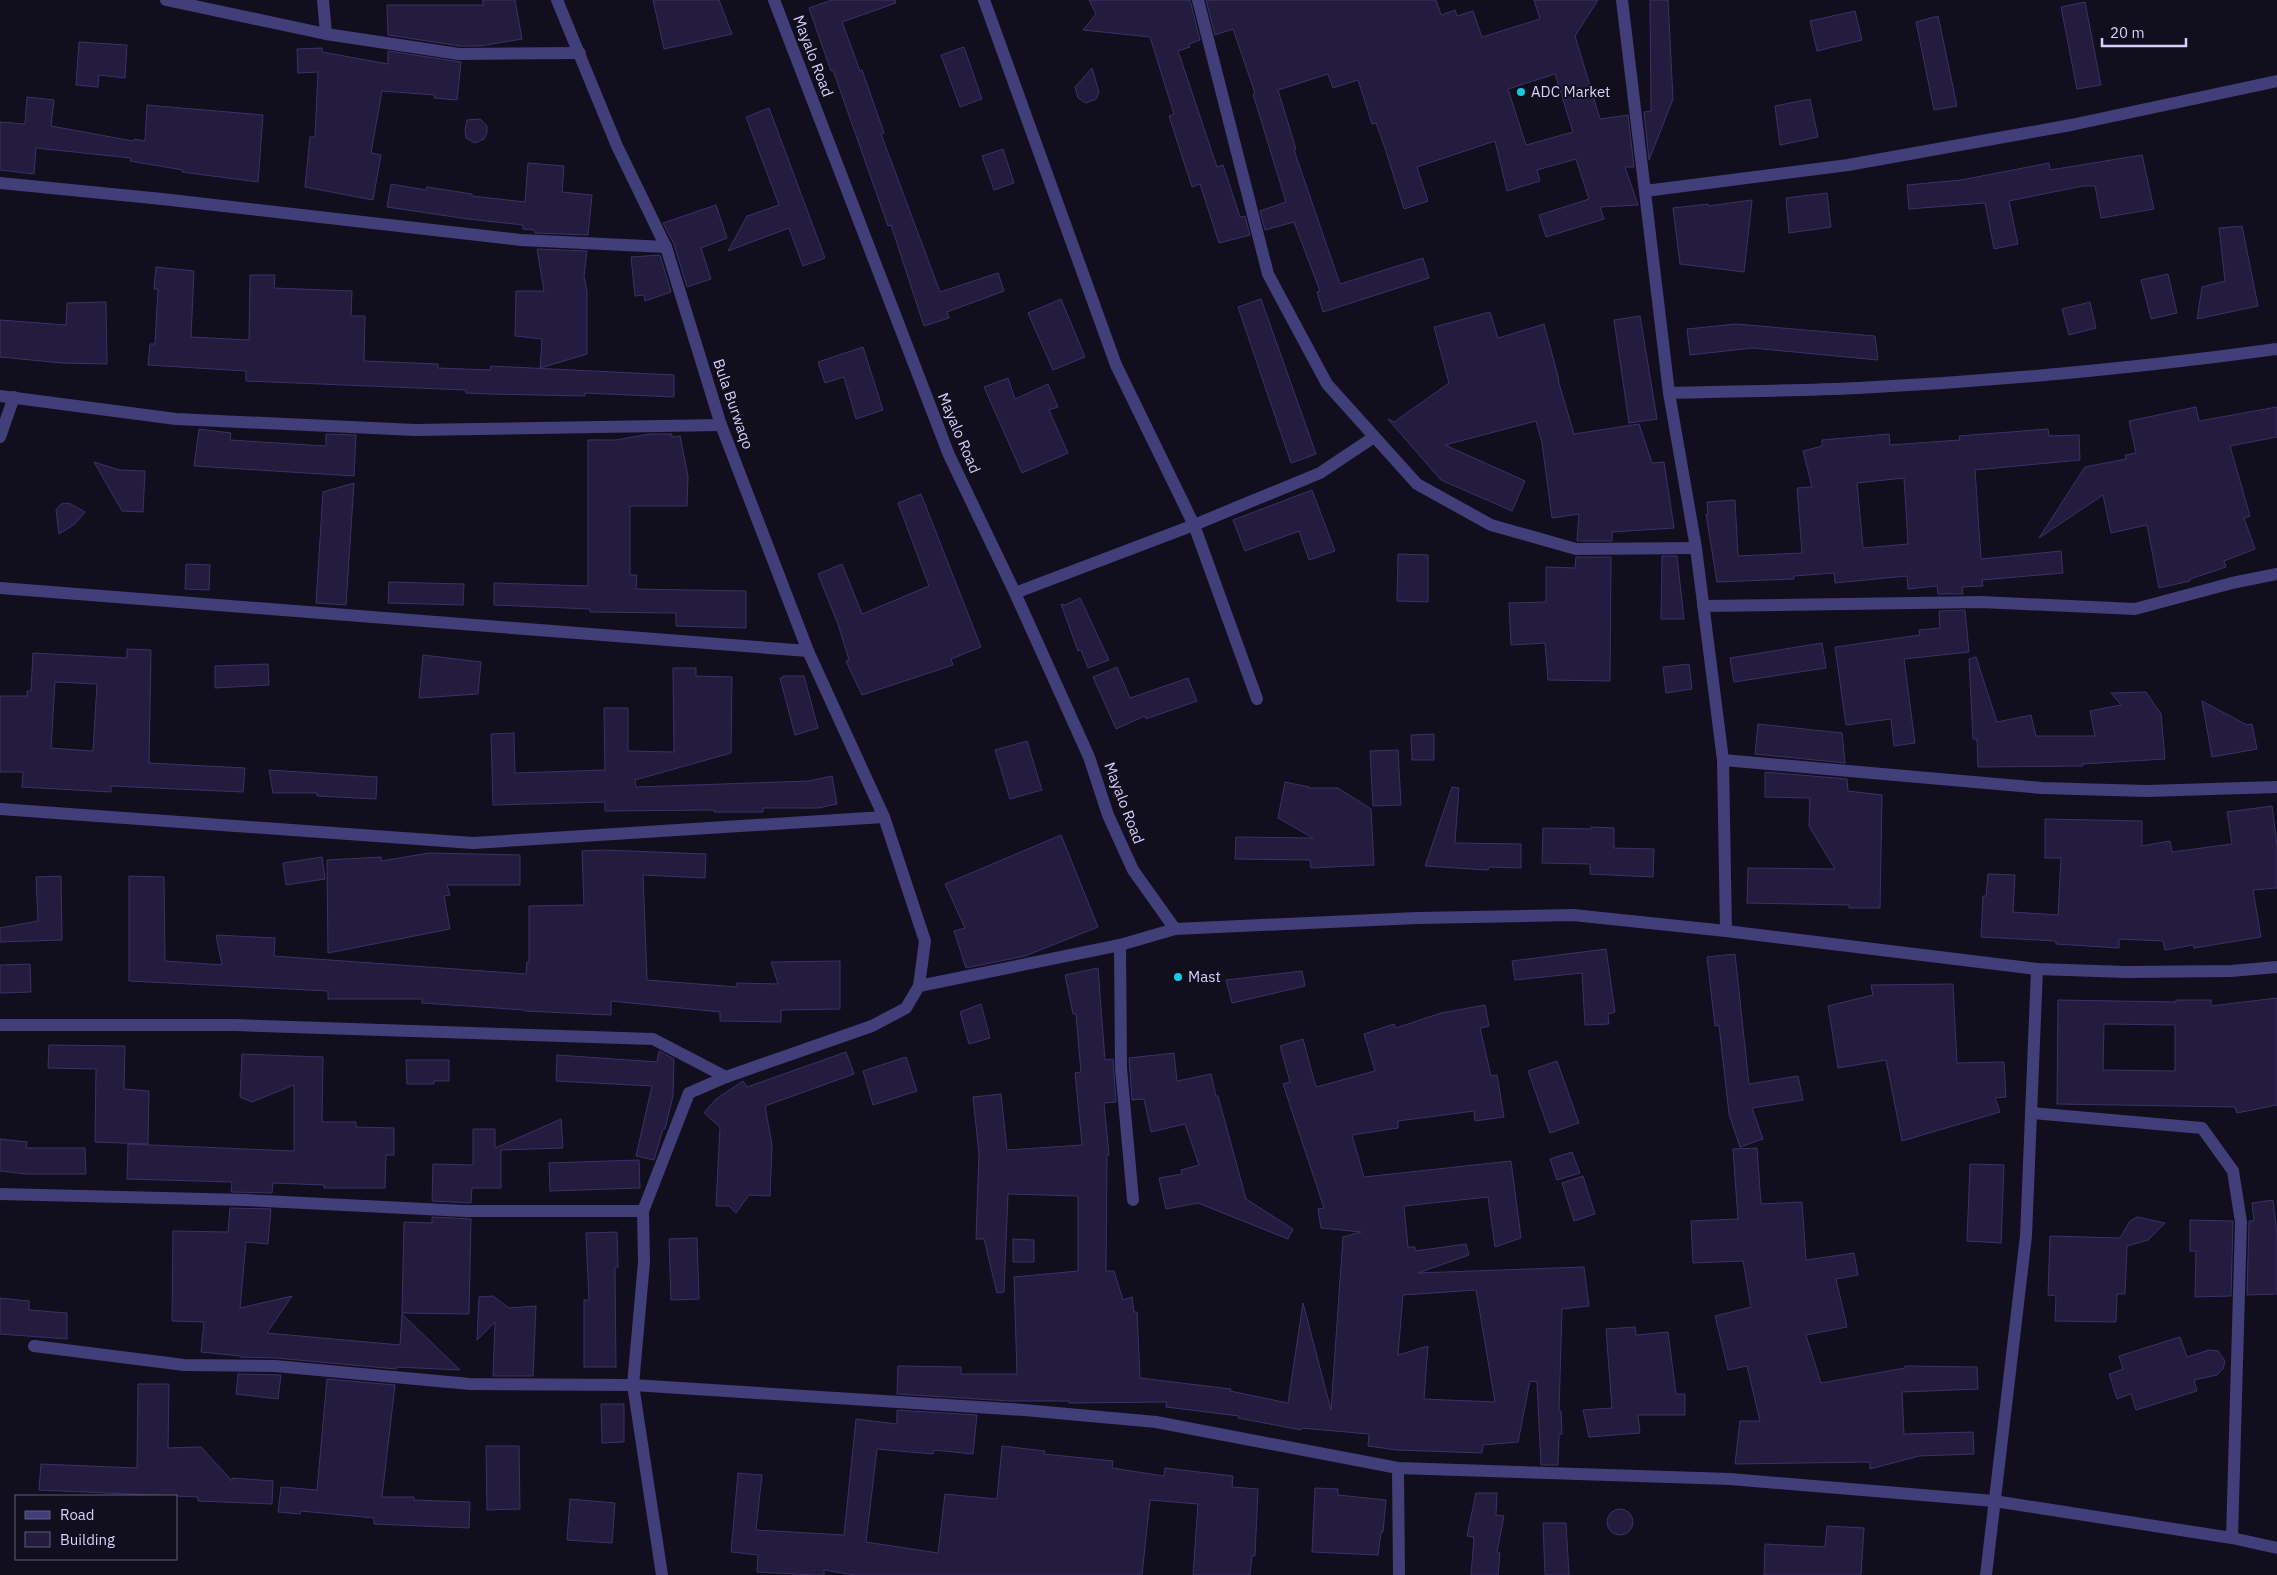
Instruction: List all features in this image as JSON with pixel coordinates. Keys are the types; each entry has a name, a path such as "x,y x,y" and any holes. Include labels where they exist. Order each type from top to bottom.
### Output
{"street":[{"path":"166,0 326,34 459,54 580,53"},
{"path":"323,0 326,34"},
{"name":"Bula Burwaqo","path":"558,0 617,146 666,247 721,425 808,650 884,817 926,941 919,986"},
{"name":"Mayalo Road","path":"774,0 949,455 1015,593 1089,757 1108,815 1133,870 1175,929"},
{"path":"984,0 1116,365 1194,525 1257,699"},
{"path":"1198,0 1268,274 1327,384 1374,437 1417,484 1490,525 1576,549 1696,548"},
{"path":"1622,0 1669,393 1696,548 1723,760 1726,931"},
{"path":"1645,191 1848,165 2071,125 2277,81"},
{"path":"0,183 162,199 521,240 666,247"},
{"path":"1669,393 1857,388 1977,380 2169,364 2277,349"},
{"path":"0,396 176,419 415,430 721,425"},
{"path":"0,438 14,397"},
{"path":"1015,593 1194,525 1320,473 1374,437"},
{"path":"1703,606 1981,602 2135,609 2232,583 2277,574"},
{"path":"0,588 808,650"},
{"path":"1723,760 2042,788 2146,791 2277,787"},
{"path":"0,809 473,843 884,817"},
{"path":"662,1575 633,1385 644,1262 643,1211 689,1093 726,1077 872,1026 906,1008 919,986 1120,945 1175,929 1417,918 1573,915 1726,931 2037,969 2126,972 2231,972 2277,967"},
{"path":"1120,945 1122,1068 1133,1200"},
{"path":"1986,1575 2026,1236 2037,969"},
{"path":"0,1025 234,1024 653,1039 726,1077"},
{"path":"2031,1113 2202,1128 2233,1171 2241,1222 2232,1538"},
{"path":"0,1194 245,1200 465,1211 643,1211"},
{"path":"34,1346 184,1365 275,1366 470,1384 633,1385 1024,1410 1156,1422 1398,1468 1730,1479 1994,1501 2232,1538 2277,1548"},
{"path":"1398,1468 1399,1575"}],"building":[{"path":"482,0 515,0 522,39 480,46 460,46 388,35 387,5 484,5"},
{"path":"653,0 719,0 732,34 664,49"},
{"path":"832,0 895,0 896,3 842,22 860,71 862,70 884,133 881,134 940,292 998,273 1004,291 947,312 949,318 924,326 891,225 888,226 809,8"},
{"path":"1089,0 1190,0 1200,40 1189,44 1190,47 1178,51 1217,167 1223,165 1240,217 1245,216 1250,235 1219,243 1200,184 1192,187 1169,116 1174,114 1150,37 1083,30 1096,14"},
{"path":"1206,0 1436,0 1441,15 1455,10 1457,16 1473,11 1482,37 1540,19 1534,0 1598,0 1575,36 1600,119 1628,115 1634,167 1625,167 1638,205 1600,207 1604,219 1546,237 1539,215 1589,199 1576,159 1537,170 1540,181 1507,191 1495,141 1417,167 1428,201 1404,209 1385,148 1376,123 1372,124 1358,80 1333,88 1328,74 1278,90 1296,149 1294,150 1340,284 1423,258 1429,278 1323,312 1317,292 1320,291 1294,222 1265,230 1260,211 1286,202 1253,94 1255,93 1233,29 1215,35","holes":["1555,74 1573,132 1526,145 1508,89"]},
{"path":"1650,0 1668,0 1673,99 1649,160 1644,112 1651,111"},
{"path":"2085,2 2101,85 2077,89 2061,7"},
{"path":"1855,11 1862,40 1817,51 1810,21"},
{"path":"1938,16 1957,106 1934,110 1916,22"},
{"path":"79,42 127,45 125,78 99,75 98,87 76,85"},
{"path":"964,47 982,99 960,107 941,55"},
{"path":"322,48 322,52 388,64 388,51 461,62 457,100 434,98 435,95 382,91 371,153 381,155 373,200 305,187 310,137 315,137 318,72 298,73 297,49"},
{"path":"1092,68 1099,92 1096,99 1086,103 1078,98 1075,87"},
{"path":"27,97 54,100 51,126 133,141 134,139 145,141 147,105 263,115 258,182 182,172 183,170 130,161 131,158 36,148 34,174 0,170 0,122 25,124"},
{"path":"1810,99 1818,137 1780,145 1775,106"},
{"path":"769,108 825,258 803,266 789,228 728,251 747,216 779,205 746,117"},
{"path":"480,119 487,126 487,133 484,139 475,143 466,138 467,120"},
{"path":"1003,149 1014,183 994,190 982,156"},
{"path":"2142,155 2154,209 2101,218 2095,186 2083,186 2009,201 2018,244 1994,249 1985,203 1909,209 1907,185 1961,180 2049,163 2050,170"},
{"path":"528,163 564,166 562,192 592,195 588,235 535,233 534,230 523,229 523,225 387,207 391,184 426,190 427,187 472,194 472,196 525,202"},
{"path":"1827,193 1831,227 1789,233 1786,198"},
{"path":"1752,200 1744,272 1680,264 1673,208 1708,204 1708,206"},
{"path":"716,205 727,238 701,248 711,279 687,287 674,244 663,223"},
{"path":"2242,226 2258,306 2197,319 2202,287 2225,281 2219,228"},
{"path":"537,249 587,251 584,276 587,291 587,354 540,368 542,339 515,336 516,291 544,291"},
{"path":"660,255 671,292 645,301 644,295 635,296 631,257"},
{"path":"156,267 194,271 191,337 249,340 250,275 275,275 274,288 352,291 351,316 365,316 364,361 438,364 438,368 490,370 491,366 674,375 674,397 585,393 585,396 489,394 466,393 466,390 246,381 246,371 148,365 150,344 155,344 158,289 154,289"},
{"path":"2168,274 2177,313 2151,319 2141,280"},
{"path":"1061,299 1085,357 1053,370 1028,313"},
{"path":"1261,299 1316,454 1291,463 1238,307"},
{"path":"106,302 107,364 62,363 0,357 0,320 66,325 67,303"},
{"path":"2090,302 2096,328 2069,335 2062,309"},
{"path":"1490,312 1498,338 1544,324 1574,434 1639,424 1652,463 1664,462 1674,528 1612,532 1612,541 1577,541 1579,514 1552,518 1542,443 1536,421 1445,445 1525,481 1512,511 1441,480 1388,419 1394,422 1449,383 1434,327"},
{"path":"1640,316 1657,419 1629,423 1614,320"},
{"path":"1736,324 1875,336 1878,360 1752,348 1690,355 1687,329"},
{"path":"863,347 883,410 856,419 844,377 825,383 818,362"},
{"path":"1008,378 1015,399 1048,384 1058,407 1049,410 1068,453 1022,473 984,387"},
{"path":"2196,407 2199,421 2277,407 2277,437 2230,446 2250,516 2244,518 2255,549 2224,561 2226,567 2190,579 2190,581 2159,588 2147,525 2111,533 2103,495 2039,538 2085,467 2126,459 2125,455 2136,453 2129,421"},
{"path":"199,429 231,433 230,440 326,446 326,434 356,435 354,476 194,466"},
{"path":"2048,429 2049,436 2079,435 2080,460 1975,470 1981,559 2061,551 2063,573 1982,580 1983,586 1962,587 1963,594 1938,594 1937,586 1908,589 1907,576 1835,583 1834,573 1794,576 1794,579 1717,582 1706,514 1708,514 1707,502 1735,500 1738,556 1802,553 1797,488 1812,487 1803,451 1822,446 1822,440 1889,434 1890,445 1960,440 1959,436","holes":["1904,478 1908,544 1863,548 1857,483"]},
{"path":"649,434 672,434 672,437 680,436 688,476 687,506 630,506 630,575 637,575 636,589 746,591 746,628 676,626 676,613 590,612 590,609 494,605 494,583 588,586 588,440 616,440"},
{"path":"94,462 119,470 145,471 143,512 122,511"},
{"path":"354,483 346,605 316,603 323,492"},
{"path":"1312,490 1335,551 1309,560 1299,531 1245,551 1233,520"},
{"path":"921,494 981,647 951,659 953,665 862,695 846,661 849,660 838,624 818,574 842,564 862,614 929,586 898,503"},
{"path":"69,503 85,512 75,524 59,534 56,510 61,504"},
{"path":"1398,554 1428,555 1428,602 1397,601"},
{"path":"1662,556 1677,556 1684,619 1661,619"},
{"path":"1576,557 1611,557 1610,681 1548,680 1545,643 1511,645 1509,603 1546,602 1546,567 1575,568"},
{"path":"186,564 210,565 209,590 185,589"},
{"path":"389,582 464,584 463,605 388,603"},
{"path":"1080,598 1109,660 1088,668 1081,650 1078,651 1061,604 1065,605"},
{"path":"1965,610 1969,652 1904,659 1915,743 1894,746 1891,719 1846,725 1835,647 1920,635 1919,630 1940,628 1939,611"},
{"path":"1822,643 1826,668 1734,682 1730,658"},
{"path":"127,649 151,650 149,763 245,768 243,792 111,786 111,792 22,787 23,772 0,772 0,696 27,696 27,691 31,691 33,653 127,658","holes":["55,682 97,684 93,751 51,748"]},
{"path":"423,655 481,662 478,694 419,698"},
{"path":"1976,657 1997,722 2031,715 2036,736 2095,736 2090,711 2121,705 2111,693 2146,692 2161,714 2165,759 2082,764 2083,766 1978,767 1977,739 1973,739 1969,659"},
{"path":"268,664 269,685 215,688 215,666"},
{"path":"1689,664 1692,689 1666,693 1663,667"},
{"path":"1117,667 1130,698 1188,678 1197,701 1146,719 1145,716 1116,729 1093,677"},
{"path":"673,668 696,668 696,676 732,677 731,753 635,780 636,787 809,781 832,776 837,804 818,808 763,808 763,812 714,812 714,810 605,811 605,802 493,805 491,734 514,733 515,773 605,770 604,708 628,708 628,751 674,752"},
{"path":"783,676 804,676 818,728 795,735 780,678 783,678"},
{"path":"2202,701 2247,725 2252,724 2257,749 2212,757"},
{"path":"1758,724 1842,733 1845,763 1755,754"},
{"path":"1434,734 1434,760 1412,760 1411,735"},
{"path":"1027,741 1042,790 1010,799 995,750"},
{"path":"1398,750 1401,805 1373,806 1370,751"},
{"path":"269,770 377,777 376,799 317,796 317,793 273,793"},
{"path":"1765,772 1847,779 1848,791 1882,795 1880,908 1849,908 1849,905 1747,903 1748,868 1835,869 1809,826 1810,798 1765,797"},
{"path":"1285,782 1308,788 1338,788 1371,809 1374,865 1311,868 1310,860 1235,859 1236,837 1313,838 1278,818"},
{"path":"1452,787 1459,788 1455,843 1521,844 1521,868 1489,867 1488,870 1425,866"},
{"path":"2272,806 2277,845 2277,888 2253,890 2261,937 2194,948 2193,945 2165,950 2163,941 2119,939 2119,948 2056,944 2056,941 1981,937 1983,896 1986,896 1988,874 2015,875 2013,912 2058,915 2061,858 2045,858 2045,819 2142,821 2142,846 2170,841 2172,852 2232,844 2227,812"},
{"path":"1591,827 1614,828 1614,848 1654,849 1653,877 1590,874 1590,864 1542,863 1543,828 1591,829"},
{"path":"1061,835 1098,927 1025,956 966,968 954,931 965,928 945,884"},
{"path":"603,850 706,854 705,878 643,875 647,980 737,987 737,983 778,984 771,962 840,961 840,1009 781,1010 781,1022 720,1021 720,1012 611,1001 611,1015 422,1003 422,999 328,999 328,991 129,981 129,876 164,877 165,961 222,965 216,935 275,938 274,956 526,974 527,962 529,962 529,906 584,905 582,851"},
{"path":"429,853 520,855 520,885 447,885 450,895 444,896 450,929 328,953 327,860 381,857 381,861"},
{"path":"322,857 325,879 286,885 283,863"},
{"path":"61,876 62,940 0,942 0,928 38,921 36,877"},
{"path":"1606,949 1615,1012 1608,1014 1609,1024 1585,1025 1582,973 1515,980 1512,961"},
{"path":"1735,954 1749,1084 1798,1076 1803,1100 1752,1108 1763,1139 1740,1147 1729,1114 1719,1025 1715,1026 1707,957"},
{"path":"30,964 31,992 0,993 0,965"},
{"path":"1098,968 1105,1060 1113,1059 1116,1102 1104,1103 1109,1155 1107,1155 1106,1271 1114,1271 1123,1300 1132,1297 1134,1312 1137,1312 1140,1378 1231,1389 1230,1391 1288,1403 1303,1303 1331,1410 1343,1237 1361,1232 1321,1228 1318,1209 1324,1208 1283,1084 1290,1082 1280,1046 1303,1039 1316,1087 1375,1071 1364,1034 1394,1024 1396,1028 1441,1013 1485,1005 1489,1026 1480,1028 1491,1076 1497,1075 1504,1117 1475,1121 1474,1111 1398,1121 1398,1128 1352,1135 1364,1177 1511,1161 1521,1238 1495,1247 1488,1197 1404,1206 1408,1247 1415,1247 1415,1251 1466,1244 1469,1255 1418,1273 1584,1267 1589,1306 1562,1309 1559,1411 1561,1411 1562,1434 1559,1434 1558,1465 1541,1465 1537,1382 1530,1381 1518,1442 1483,1445 1482,1453 1397,1450 1368,1446 1369,1434 1301,1428 1301,1430 1238,1418 1239,1416 1166,1407 1167,1402 1069,1403 1069,1401 1010,1401 897,1394 898,1366 961,1367 961,1374 1017,1374 1014,1277 1078,1271 1078,1196 1008,1194 1004,1292 997,1293 984,1239 976,1239 979,1154 973,1097 1001,1094 1007,1150 1082,1145 1075,1073 1081,1072 1076,1014 1073,1014 1065,975","holes":["1476,1290 1495,1402 1424,1399 1428,1346 1398,1355 1403,1295"]},
{"path":"1302,971 1305,986 1232,1003 1226,980"},
{"path":"1953,984 1957,1063 2004,1062 2006,1097 1995,1098 2000,1112 1902,1141 1886,1060 1838,1068 1828,1006 1873,995 1871,985"},
{"path":"2277,998 2277,1105 2237,1113 2235,1107 2057,1104 2058,1000 2176,1002 2176,1000 2211,1000 2211,1006","holes":["2104,1024 2175,1025 2175,1071 2103,1070"]},
{"path":"981,1004 990,1038 969,1044 960,1012"},
{"path":"49,1045 125,1046 124,1089 149,1091 148,1144 95,1142 96,1069 48,1068"},
{"path":"659,1051 674,1059 673,1096 665,1129 663,1129 654,1160 636,1156 652,1086 556,1081 557,1055 657,1062"},
{"path":"846,1052 854,1074 765,1106 772,1145 770,1196 749,1195 736,1213 729,1206 716,1206 720,1127 704,1113 716,1099 743,1081 747,1087"},
{"path":"1174,1053 1177,1081 1211,1074 1246,1199 1293,1229 1288,1239 1198,1203 1166,1209 1159,1178 1182,1174 1181,1170 1199,1165 1185,1124 1151,1132 1144,1099 1132,1100 1129,1058"},
{"path":"242,1054 323,1057 322,1122 356,1122 356,1127 394,1128 394,1155 386,1155 385,1188 324,1188 324,1185 273,1183 272,1193 231,1192 232,1182 127,1179 128,1144 294,1151 294,1085 252,1102 240,1097"},
{"path":"906,1057 917,1091 873,1105 863,1071"},
{"path":"406,1060 449,1060 449,1081 434,1081 434,1084 407,1084"},
{"path":"1557,1061 1579,1123 1550,1133 1528,1071"},
{"path":"561,1119 563,1148 501,1150 501,1188 472,1188 471,1203 432,1201 433,1164 473,1165 473,1129 495,1129 495,1148"},
{"path":"0,1139 27,1142 26,1148 85,1148 86,1174 26,1174 0,1171"},
{"path":"1757,1148 1761,1204 1802,1202 1806,1260 1854,1253 1858,1275 1836,1279 1847,1327 1806,1335 1821,1383 1905,1368 1905,1366 1977,1367 1978,1389 1902,1392 1904,1434 1973,1432 1974,1454 1919,1456 1870,1469 1870,1462 1735,1464 1740,1421 1760,1421 1747,1366 1728,1370 1715,1316 1751,1307 1743,1261 1693,1263 1691,1221 1738,1219 1733,1149"},
{"path":"1572,1152 1580,1173 1557,1180 1550,1159"},
{"path":"639,1160 640,1188 550,1191 549,1163"},
{"path":"1970,1164 2004,1165 2001,1243 1967,1241"},
{"path":"1583,1176 1595,1214 1574,1221 1562,1183"},
{"path":"2273,1200 2277,1234 2277,1294 2247,1295 2249,1221 2254,1221 2252,1203"},
{"path":"230,1208 271,1209 268,1244 246,1242 240,1308 292,1296 267,1333 400,1345 402,1314 460,1370 396,1367 396,1369 276,1358 240,1357 201,1352 204,1322 172,1321 173,1231 228,1232"},
{"path":"432,1217 471,1219 469,1314 402,1313 404,1222 432,1223"},
{"path":"2137,1217 2165,1223 2148,1240 2127,1246 2125,1294 2117,1294 2116,1322 2055,1321 2056,1296 2048,1295 2050,1236 2120,1238 2130,1221"},
{"path":"2190,1220 2233,1221 2231,1296 2195,1297 2196,1251 2190,1251"},
{"path":"617,1232 618,1267 615,1267 616,1367 584,1367 584,1300 589,1300 586,1233"},
{"path":"697,1238 699,1299 671,1300 669,1239"},
{"path":"1013,1239 1034,1240 1034,1262 1013,1262"},
{"path":"493,1296 509,1308 536,1306 533,1376 493,1376 495,1322 477,1340 479,1297"},
{"path":"0,1298 29,1301 29,1310 67,1313 67,1339 0,1334"},
{"path":"1635,1327 1636,1335 1668,1332 1676,1394 1685,1394 1685,1415 1638,1415 1640,1433 1589,1437 1583,1410 1612,1408 1606,1329"},
{"path":"2180,1337 2187,1357 2209,1350 2218,1351 2225,1361 2223,1369 2217,1375 2194,1380 2197,1391 2136,1410 2131,1394 2117,1399 2109,1374 2123,1369 2119,1356"},
{"path":"238,1374 281,1375 278,1399 236,1394"},
{"path":"327,1379 395,1385 382,1497 414,1497 414,1500 470,1502 469,1528 374,1524 374,1518 301,1511 300,1514 278,1512 281,1487 317,1490"},
{"path":"138,1384 169,1384 168,1448 201,1447 232,1481 232,1478 273,1481 272,1504 198,1501 198,1497 178,1495 39,1490 41,1464 137,1468"},
{"path":"601,1404 624,1404 624,1442 602,1443"},
{"path":"897,1410 977,1415 973,1454 934,1450 933,1454 877,1449 866,1542 938,1553 945,1494 997,1499 1002,1446 1045,1451 1044,1454 1113,1461 1112,1468 1164,1476 1165,1468 1233,1476 1232,1487 1258,1489 1255,1556 1252,1556 1250,1575 1193,1575 1198,1504 1150,1500 1142,1575 854,1575 824,1570 824,1575 814,1575 757,1572 758,1555 731,1552 738,1473 762,1475 756,1530 844,1535 856,1419 897,1424"},
{"path":"486,1446 519,1446 520,1509 487,1510"},
{"path":"1315,1488 1338,1489 1338,1495 1386,1500 1383,1532 1381,1532 1378,1555 1312,1552"},
{"path":"1476,1493 1497,1493 1496,1515 1504,1516 1497,1552 1500,1553 1498,1575 1471,1575 1474,1537 1467,1536"},
{"path":"570,1499 615,1503 612,1543 567,1540"},
{"path":"1620,1509 1629,1513 1633,1522 1629,1531 1620,1535 1611,1531 1607,1522 1611,1513"},
{"path":"1543,1523 1566,1523 1569,1575 1545,1575"},
{"path":"1827,1526 1864,1528 1861,1575 1764,1575 1765,1544 1825,1547"}],"place":[{"name":"ADC Market","path":"1521,92"},
{"name":"Mast","path":"1178,977"}]}
